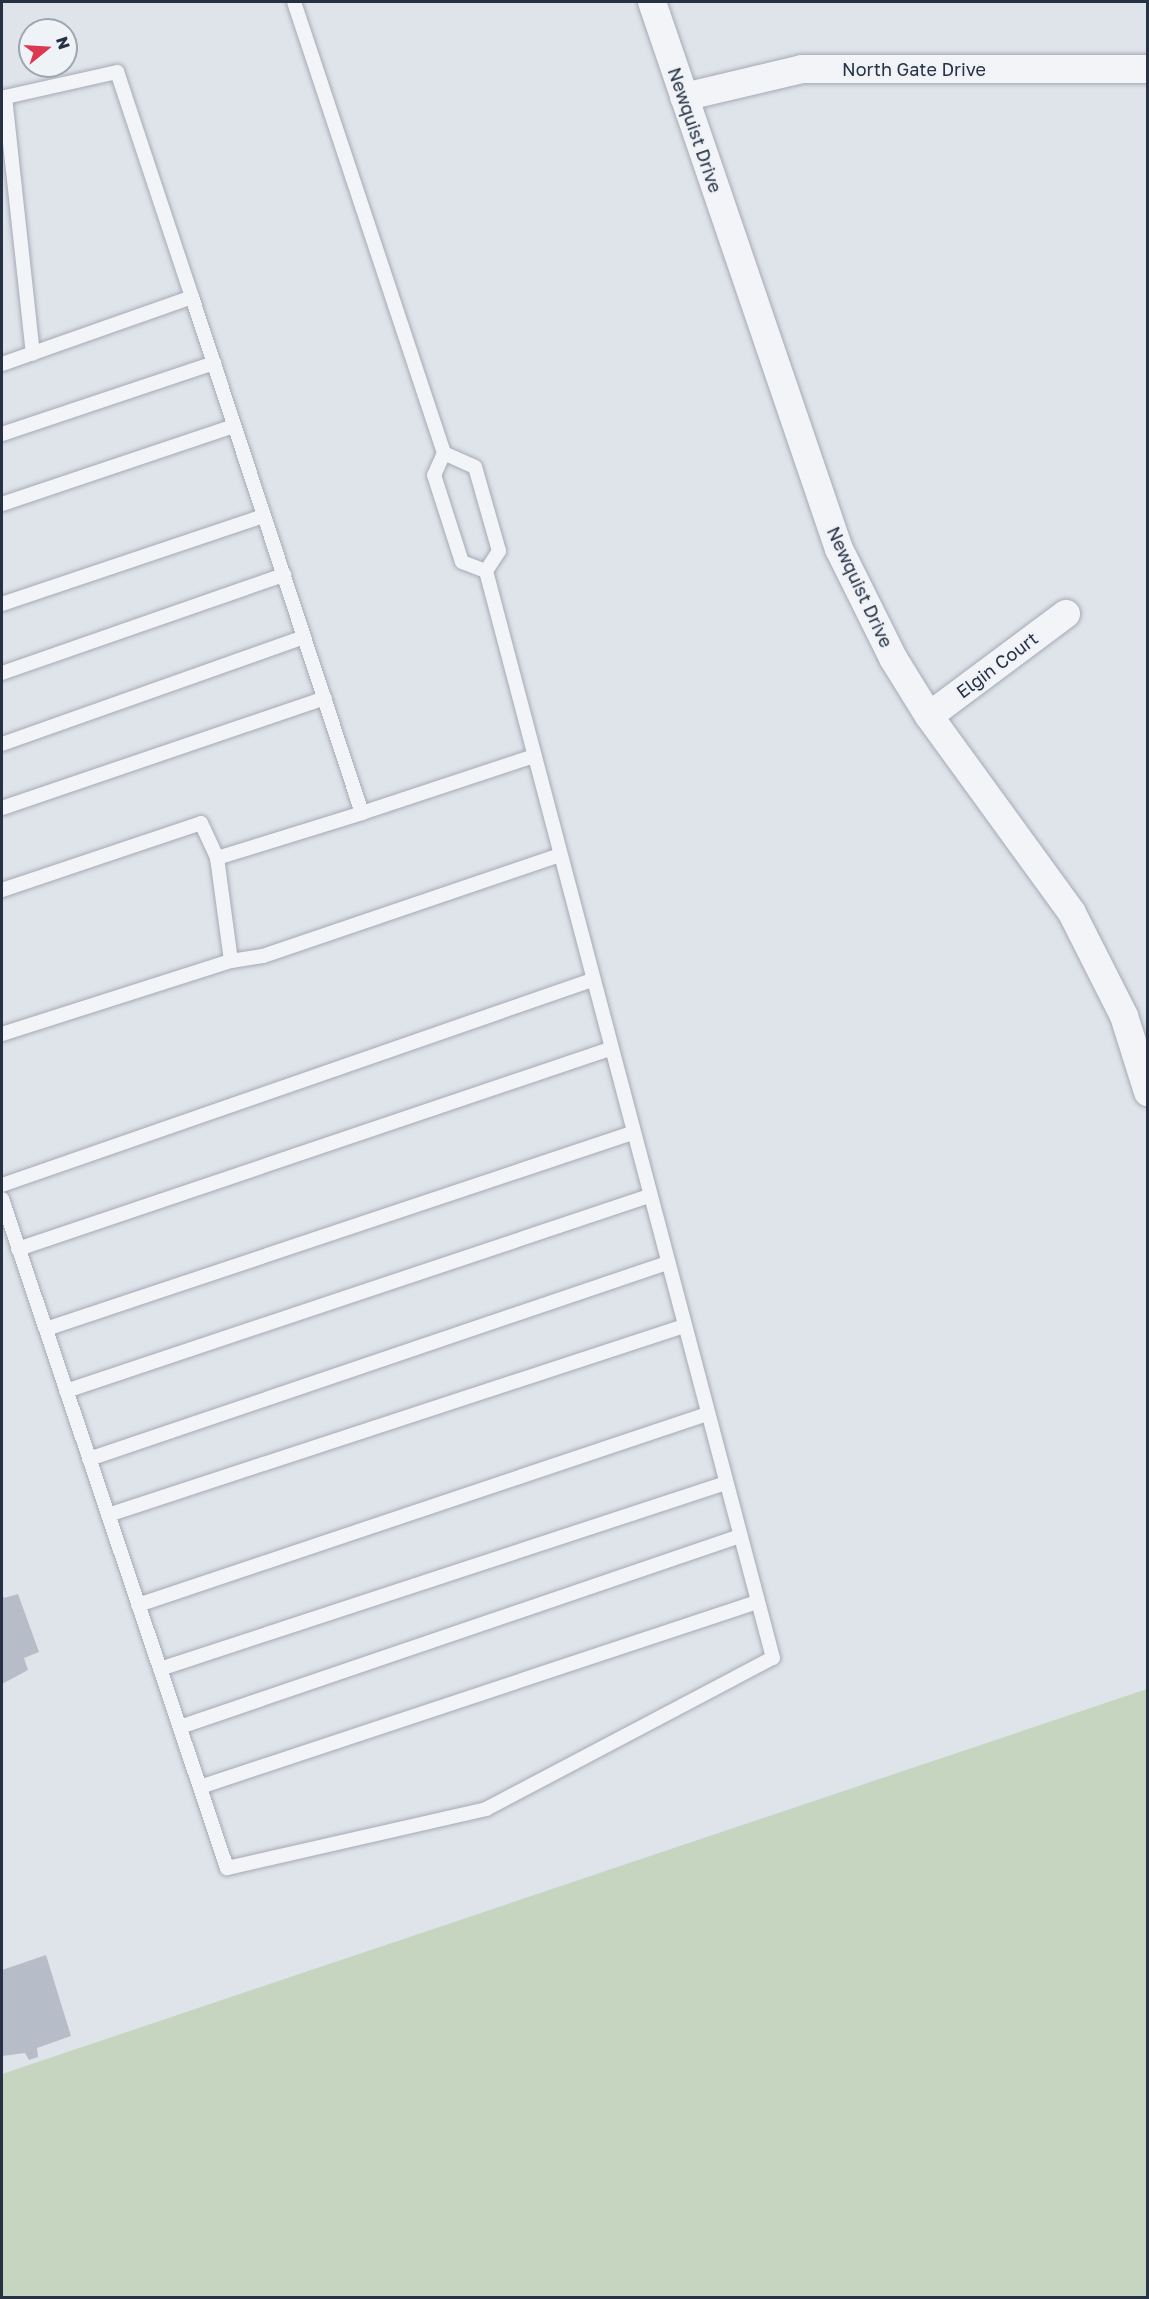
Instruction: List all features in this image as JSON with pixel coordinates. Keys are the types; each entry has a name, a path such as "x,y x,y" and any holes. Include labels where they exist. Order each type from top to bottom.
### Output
{"street":[{"name":"Newquist Drive","path":"652,2 839,549 893,658 929,716 1072,913 1124,1016 1148,1092"},
{"name":"North Gate Drive","path":"684,97 802,69 1148,69"},
{"name":"Elgin Court","path":"929,716 1066,614"}],"lane":[{"path":"294,2 444,453 434,475 462,562 486,571"},
{"path":"33,353 5,97 117,72 362,813"},
{"path":"2,364 192,297"},
{"path":"2,434 214,363"},
{"path":"2,504 234,426"},
{"path":"2,1199 227,1868 486,1809 773,1658 632,1133 486,571 499,551 475,467 444,453"},
{"path":"2,604 264,516"},
{"path":"2,673 284,575"},
{"path":"2,744 304,637"},
{"path":"2,808 325,698"},
{"path":"217,858 534,756"},
{"path":"2,890 201,823 217,858 231,961"},
{"path":"2,1034 231,961 263,956 560,855"},
{"path":"2,1185 592,980"},
{"path":"18,1249 610,1049"},
{"path":"46,1329 632,1133"},
{"path":"66,1391 649,1196"},
{"path":"89,1459 667,1263"},
{"path":"108,1515 684,1326"},
{"path":"138,1605 707,1414"},
{"path":"160,1669 726,1483"},
{"path":"180,1727 740,1536"},
{"path":"200,1787 758,1602"}],"green space":[{"path":"1147,1689 1147,2297 2,2297 2,2074"}],"building":[{"path":"2,1593 4,1598 18,1594 39,1652 24,1658 28,1670 2,1684"},
{"path":"46,1955 71,2036 37,2048 38,2057 29,2060 25,2053 2,2056 2,1970"}]}
